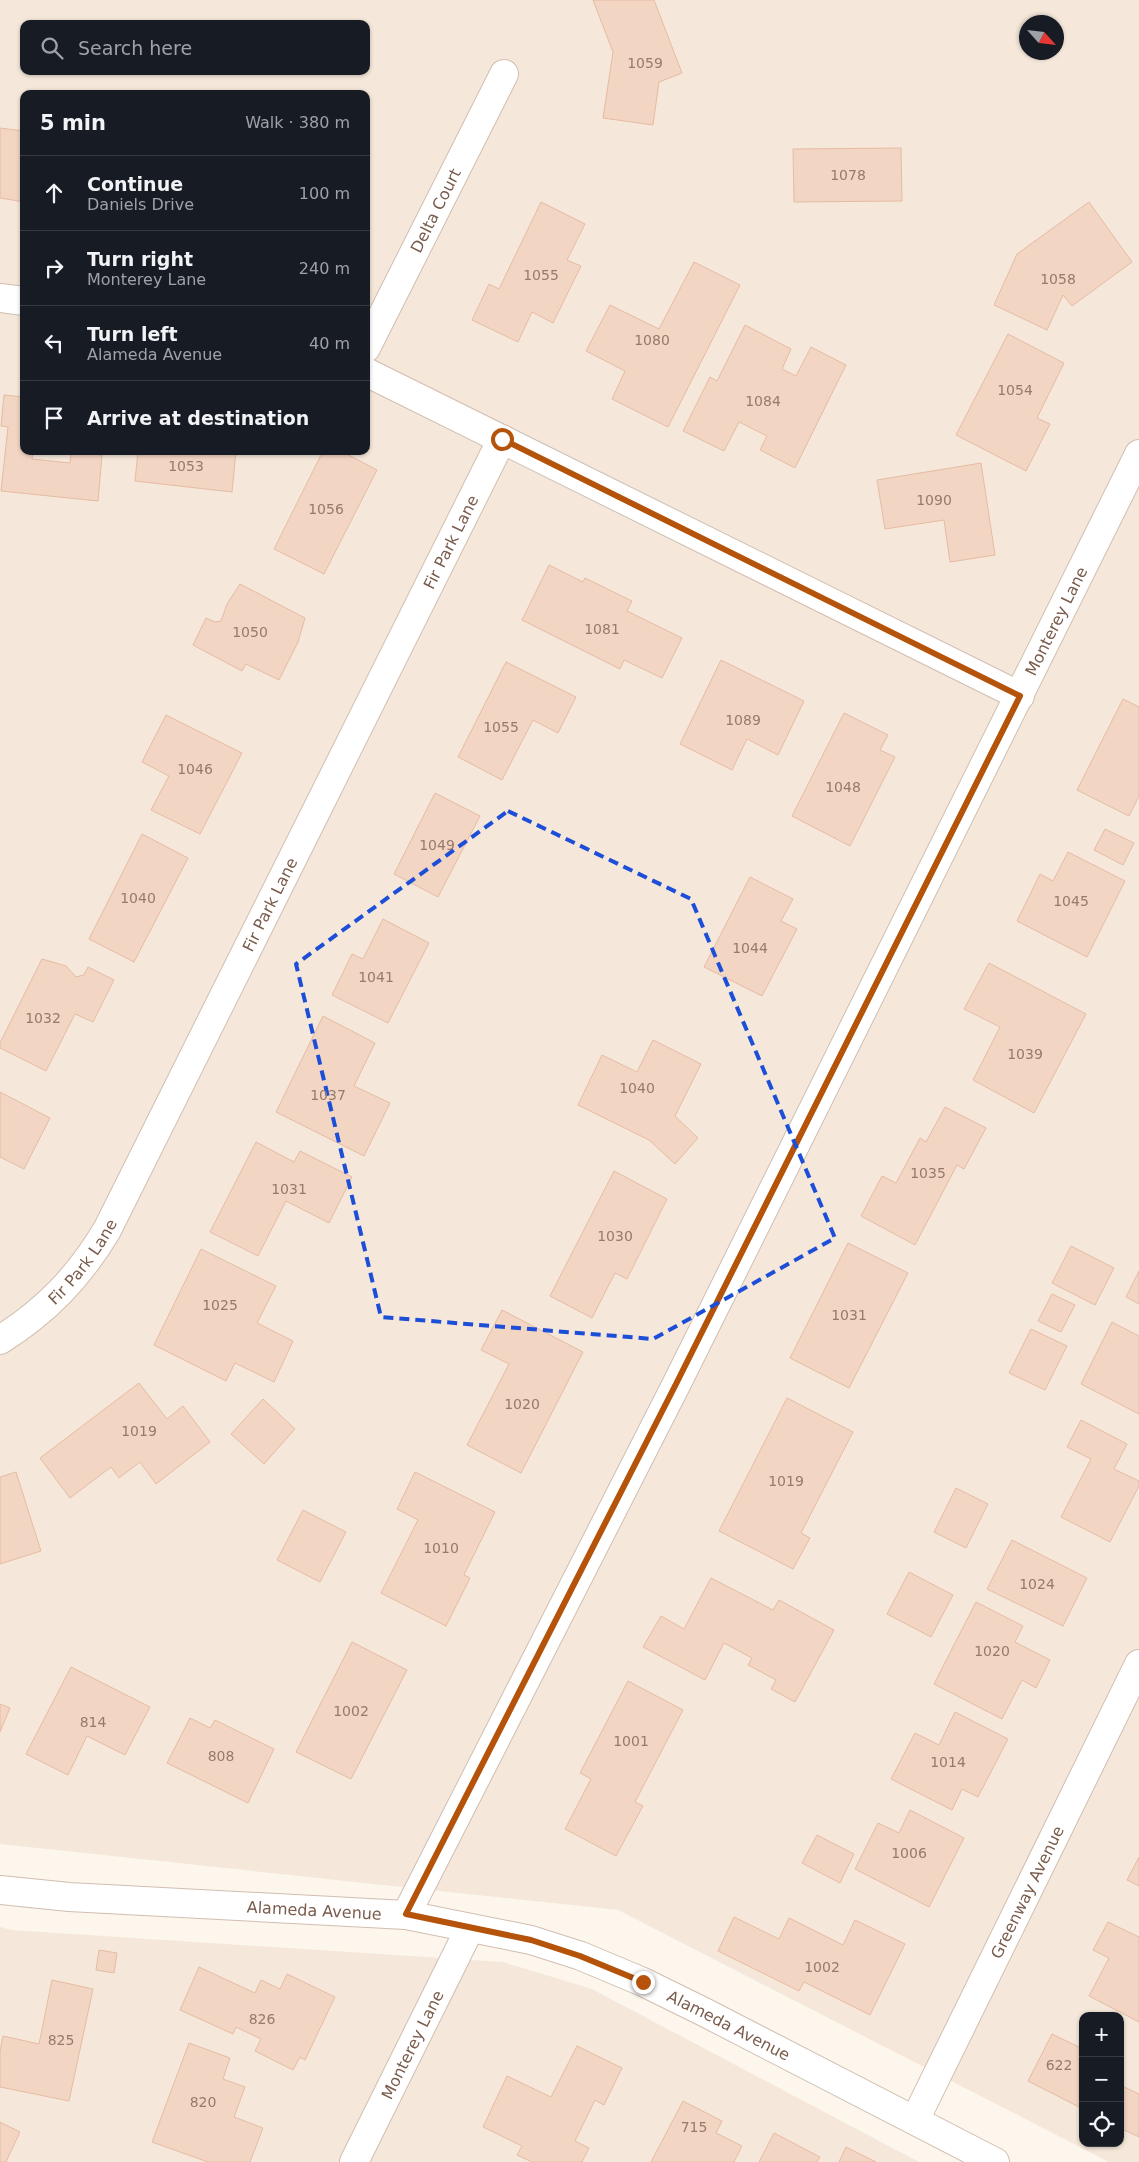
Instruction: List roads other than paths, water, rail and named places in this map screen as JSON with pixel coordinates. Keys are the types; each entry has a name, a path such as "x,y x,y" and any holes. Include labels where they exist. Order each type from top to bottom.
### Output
{"street":[{"name":"Delta Court","path":"370,340 504,74"},
{"path":"0,298 20,300"},
{"path":"370,374 1020,696"},
{"name":"Fir Park Lane","path":"0,1340 26,1324 64,1291 94,1252 107,1230 502,439"},
{"name":"Monterey Lane","path":"406,1914 676,1384 1139,454"},
{"name":"Greenway Avenue","path":"915,2120 1139,1664"},
{"name":"Alameda Avenue","path":"0,1890 69,1897 406,1914 531,1940 572,1953 643,1982 995,2162"},
{"name":"Monterey Lane","path":"354,2162 470,1928"}]}
